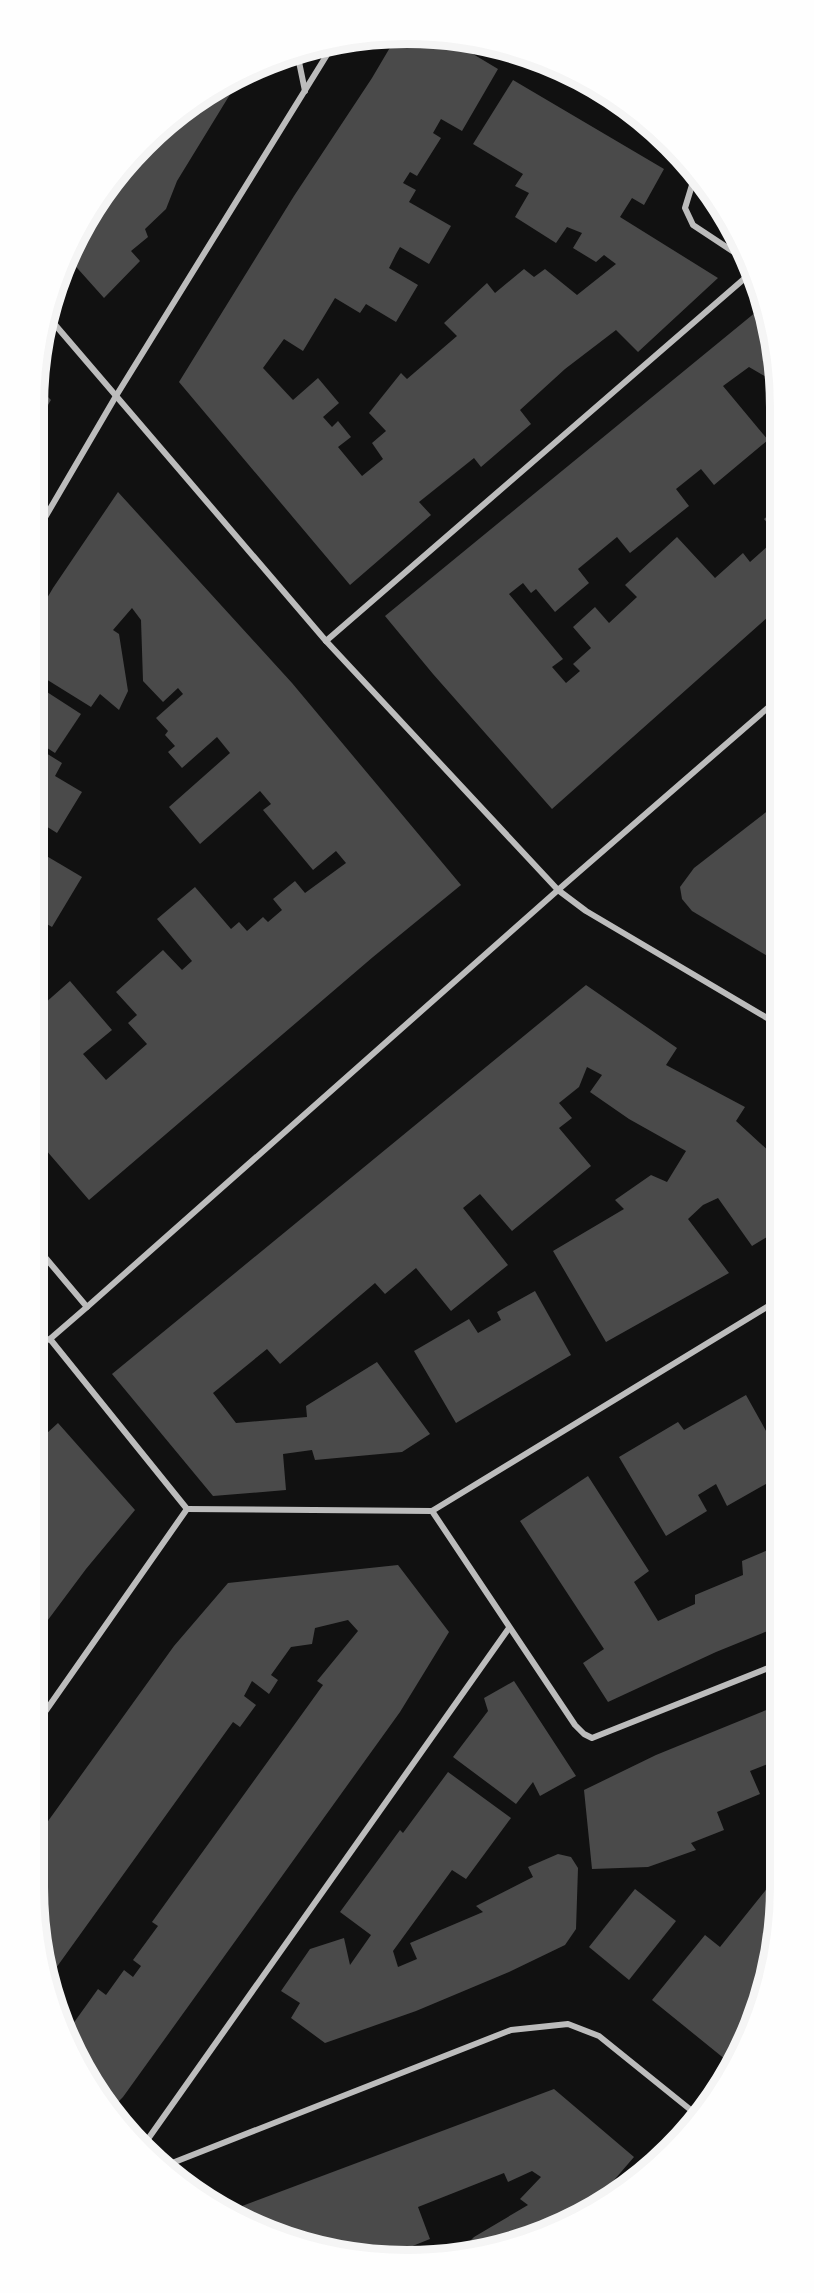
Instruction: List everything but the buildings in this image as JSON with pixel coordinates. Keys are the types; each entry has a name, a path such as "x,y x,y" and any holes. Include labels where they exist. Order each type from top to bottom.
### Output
{"street":[{"path":"44,519 116,396 329,52"},
{"path":"299,60 305,90"},
{"path":"584,89 597,97"},
{"path":"693,183 685,208 693,225 737,254"},
{"path":"326,641 746,277"},
{"path":"53,323 326,641 558,890 586,911 770,1019"},
{"path":"44,1341 50,1339 87,1307 558,890 770,706"},
{"path":"44,1256 87,1307"},
{"path":"187,1509 432,1511 770,1305"},
{"path":"50,1339 187,1509"},
{"path":"44,1713 187,1509"},
{"path":"432,1511 575,1725 592,1738 770,1667"},
{"path":"147,2140 509,1628"},
{"path":"171,2162 511,2030 568,2024 599,2036 692,2111"}]}
